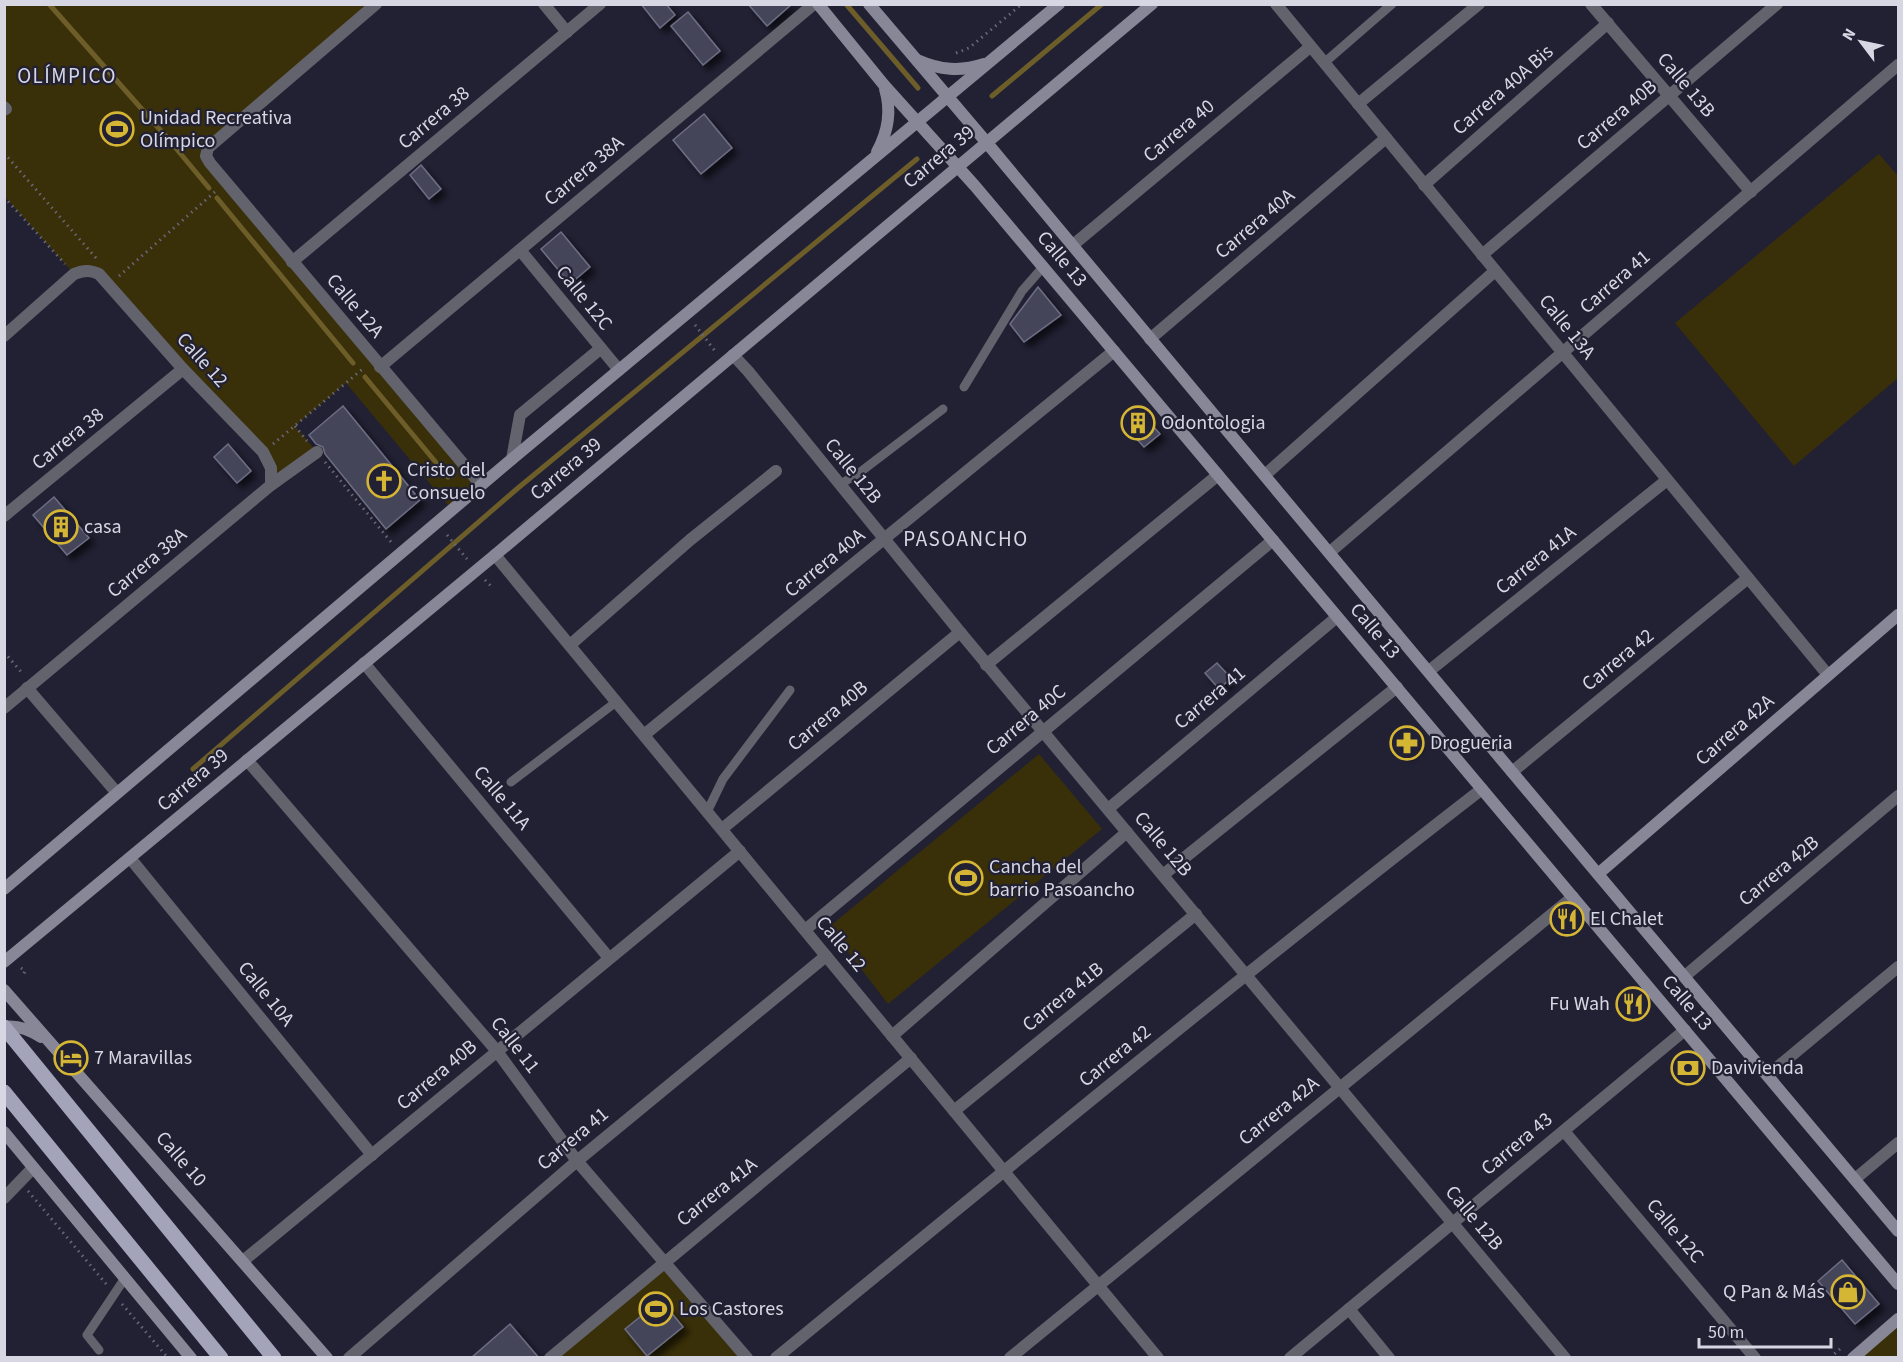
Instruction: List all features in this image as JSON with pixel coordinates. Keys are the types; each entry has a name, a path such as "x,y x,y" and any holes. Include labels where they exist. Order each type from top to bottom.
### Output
{"main road":[{"name":"Calle 13","path":"816,4 1043,267 1899,1284"},
{"name":"Calle 13","path":"869,4 1899,1231"},
{"name":"Carrera 39","path":"4,889 481,485 1059,4"},
{"name":"Carrera 39","path":"4,962 733,355 954,162 1152,4"},
{"path":"913,58 931,66 949,70 970,68 989,62"},
{"path":"874,157 884,140 889,120 890,102 884,85"},
{"name":"Carrera 42A","path":"1598,874 1899,615"},
{"name":"Calle 10","path":"4,990 327,1358"},
{"path":"4,1027 12,1026 29,1030 50,1042"},
{"path":"4,1027 274,1358"},
{"path":"4,1092 221,1358"},
{"path":"4,1132 190,1358"},
{"path":"1853,1358 1899,1319"}],"street":[{"name":"Calle 12A","path":"376,4 208,148 206,156 210,164 481,485"},
{"path":"544,4 567,32"},
{"name":"Carrera 38","path":"292,262 600,4"},
{"name":"Carrera 38A","path":"377,363 520,250 816,4"},
{"name":"Calle 13A","path":"1275,4 1828,675"},
{"path":"1358,104 1479,4"},
{"name":"Calle 13B","path":"1591,4 1751,192"},
{"name":"Carrera 40B","path":"1482,255 1777,4"},
{"name":"Carrera 40A Bis","path":"1424,185 1608,23"},
{"name":"Carrera 40","path":"1073,245 1310,47"},
{"name":"Carrera 41","path":"1330,552 1899,65"},
{"name":"Carrera 40A","path":"1150,339 1386,138"},
{"name":"Calle 12C","path":"520,250 619,370"},
{"path":"4,336 74,274 94,266"},
{"name":"Calle 12","path":"94,266 183,369 262,452 271,468 271,485"},
{"path":"1265,475 1495,271"},
{"path":"512,459 520,415 600,349"},
{"name":"Carrera 40A","path":"644,735 1114,351"},
{"name":"Calle 12B","path":"733,355 986,665 1565,1358"},
{"name":"Carrera 38","path":"4,516 183,369"},
{"name":"Carrera 38A","path":"4,708 271,485 317,452"},
{"path":"570,645 690,540 776,471"},
{"path":"986,665 1218,476"},
{"name":"Carrera 41A","path":"1430,671 1667,480"},
{"name":"Carrera 40C","path":"805,930 1273,540"},
{"name":"Calle 12","path":"495,555 1158,1358"},
{"name":"Carrera 42","path":"1512,772 1748,578"},
{"name":"Carrera 41","path":"1108,809 1338,617"},
{"name":"Carrera 40B","path":"722,829 960,632"},
{"name":"Calle 11A","path":"364,663 609,958"},
{"path":"30,686 117,792"},
{"path":"1163,875 1397,687"},
{"name":"Calle 11","path":"247,760 496,1050 577,1161 747,1358"},
{"name":"Carrera 42","path":"776,1358 1003,1171 1482,789"},
{"name":"Carrera 42B","path":"1685,976 1899,796"},
{"path":"892,1036 1127,832"},
{"name":"Carrera 40B","path":"243,1261 740,851"},
{"name":"Calle 10A","path":"130,858 372,1155"},
{"name":"Carrera 42A","path":"1010,1358 1573,897"},
{"name":"Carrera 41B","path":"954,1111 1196,914"},
{"name":"Carrera 41","path":"349,1358 577,1161 826,956"},
{"path":"1768,1075 1899,967"},
{"name":"Carrera 43","path":"1290,1358 1685,1030"},
{"name":"Carrera 41A","path":"550,1358 910,1058"},
{"name":"Calle 12C","path":"1564,1131 1755,1358"},
{"path":"1855,1179 1899,1143"},
{"path":"4,1198 33,1168"},
{"path":"1349,1309 1389,1358"}],"lane":[{"path":"1324,63 1392,4"},
{"path":"964,387 1022,291 1043,267"},
{"path":"839,485 859,473 943,409"},
{"path":"707,812 723,779 790,690"},
{"path":"511,782 616,702"},
{"path":"99,1350 87,1335 125,1278"}],"path":[{"path":"948,54 969,48 1022,4"},
{"path":"4,153 94,266"},
{"path":"115,279 226,182"},
{"path":"4,197 74,274"},
{"path":"696,326 718,354"},
{"path":"262,452 377,363"},
{"path":"295,426 400,553"},
{"path":"447,535 467,559"},
{"path":"4,652 30,686"},
{"path":"20,968 25,971 23,976"},
{"path":"21,1181 168,1358"}],"shaded area":[{"path":"4,5 376,5 206,156 481,485 452,510 346,383 295,426 317,452 271,485 271,468 99,274 74,274 5,197"},
{"path":"1879,154 1898,176 1898,378 1794,466 1675,323"},
{"name":"Cancha del barrio Pasoancho","path":"1039,754 1102,829 888,1004 829,927"},
{"name":"Los Castores","path":"664,1261 747,1358 550,1358"},
{"path":"1898,1319 1898,1357 1853,1357"}],"building":[{"path":"641,4 666,4 675,15 660,28"},
{"path":"748,4 792,4 767,26"},
{"path":"688,12 720,51 703,65 671,26"},
{"path":"704,114 732,148 701,174 673,140"},
{"path":"421,165 441,189 429,199 410,175"},
{"path":"561,232 590,267 570,284 541,249"},
{"path":"1038,287 1061,315 1024,342 1010,324"},
{"path":"343,406 420,500 386,529 325,454 323,447 316,444 309,435"},
{"path":"1142,414 1160,434 1144,447 1128,426"},
{"path":"228,444 251,471 237,483 214,457"},
{"name":"casa","path":"54,497 89,538 67,555 33,515"},
{"path":"1217,663 1231,678 1219,689 1205,673"},
{"name":"Drogueria","path":"1407,732 1417,743 1406,754 1396,743"},
{"name":"Q Pan & Más","path":"1842,1260 1879,1304 1855,1324 1818,1281"},
{"path":"661,1300 683,1327 647,1356 625,1329"},
{"path":"510,1324 539,1358 471,1358"}],"waterway":[{"path":"49,4 209,188"},
{"path":"846,4 918,88"},
{"path":"992,96 1102,4"},
{"path":"193,769 518,488 917,159"},
{"path":"217,198 353,363"},
{"path":"365,377 448,477"}],"place":[{"name":"Unidad Recreativa Olímpico","path":"117,129"},
{"name":"Odontologia","path":"1138,423"},
{"name":"Cristo del Consuelo","path":"384,481"},
{"name":"casa","path":"61,527"},
{"name":"Drogueria","path":"1407,743"},
{"name":"Cancha del barrio Pasoancho","path":"966,878"},
{"name":"El Chalet","path":"1567,919"},
{"name":"Fu Wah","path":"1633,1004"},
{"name":"7 Maravillas","path":"71,1058"},
{"name":"Davivienda","path":"1688,1068"},
{"name":"Q Pan & Más","path":"1848,1292"},
{"name":"Los Castores","path":"656,1309"}],"district":[{"name":"OLÍMPICO","path":"67,76"},
{"name":"PASOANCHO","path":"966,539"}]}
